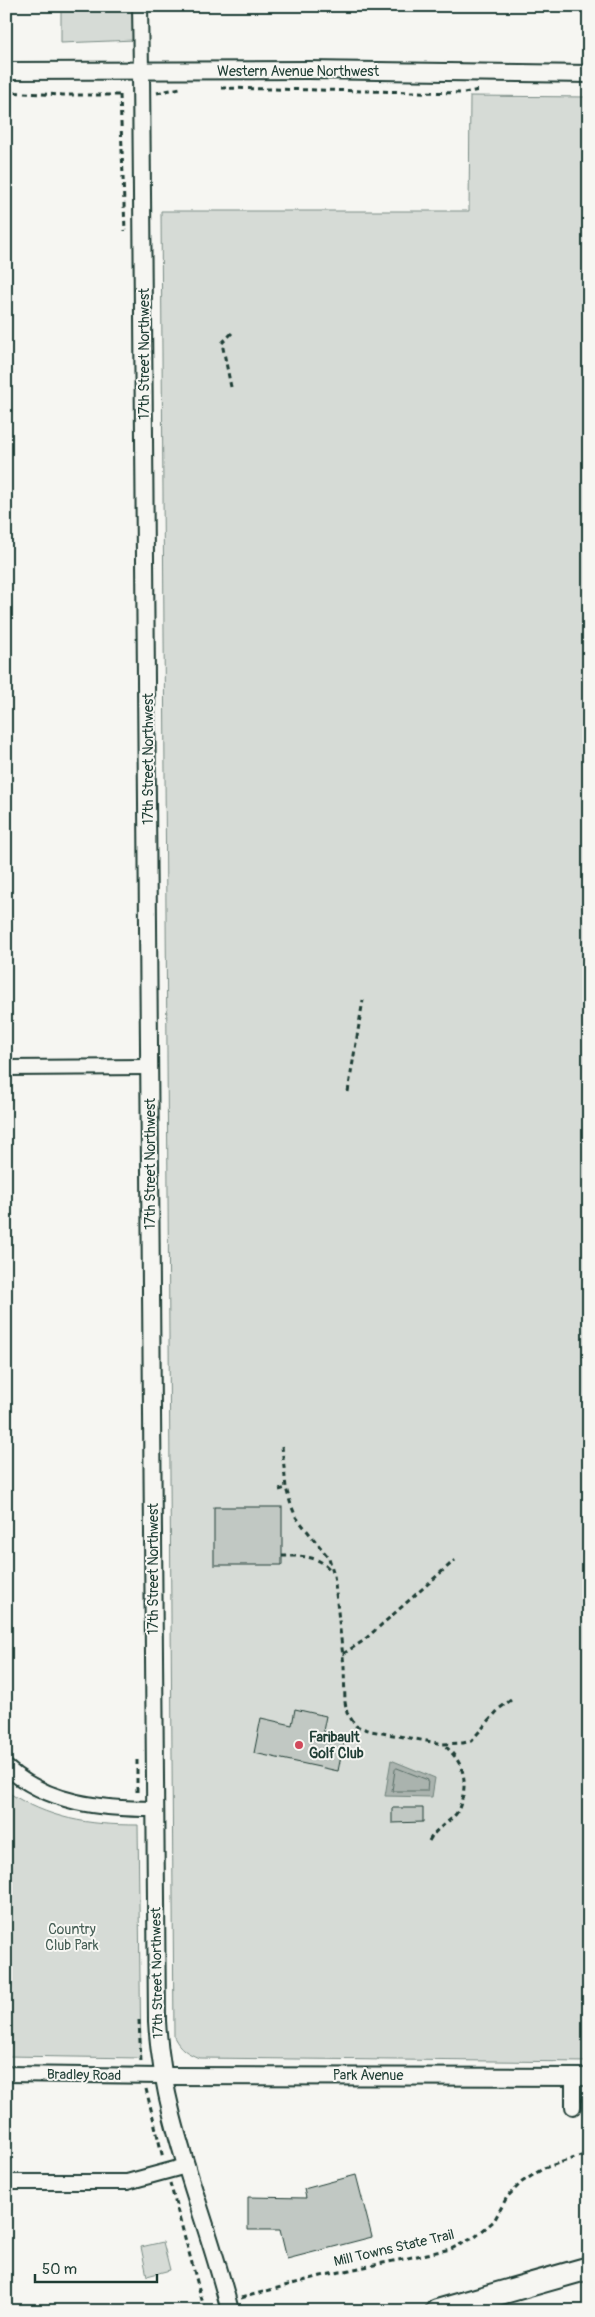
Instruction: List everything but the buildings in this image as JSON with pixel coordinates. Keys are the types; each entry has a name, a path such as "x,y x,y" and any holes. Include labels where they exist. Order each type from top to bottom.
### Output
{"highway":[{"path":"437,2311 589,2269"},
{"path":"484,2311 589,2269"}],"street":[{"name":"17th Street Northwest","path":"140,6 157,2021 162,2076 169,2108 229,2306"},
{"name":"Western Avenue Northwest","path":"6,71 308,70 589,74"},
{"path":"6,1068 149,1067"},
{"path":"6,1767 39,1789 61,1799 107,1808 155,1809"},
{"name":"Bradley Road","path":"6,2074 162,2076"},
{"name":"Park Avenue","path":"162,2076 376,2075 584,2078"},
{"path":"573,2107 584,2078"},
{"path":"6,2182 127,2182 186,2166"}],"path":[{"path":"163,93 180,88 189,88"},
{"path":"216,88 464,93 477,90"},
{"path":"6,92 120,95"},
{"path":"231,388 222,343 232,333"},
{"path":"348,1092 363,1000"},
{"path":"282,1446 286,1488 296,1516 328,1558 334,1575 343,1654 344,1702 347,1713 356,1726 370,1731 453,1745 471,1740 500,1708 511,1700"},
{"path":"279,1490 286,1488"},
{"path":"282,1556 308,1556 318,1559 327,1565 334,1575"},
{"path":"343,1654 363,1641 455,1560"},
{"path":"429,1841 438,1828 457,1812 464,1790 463,1768 443,1744"},
{"name":"Mill Towns State Trail","path":"205,2311 229,2306 321,2276 451,2249 475,2237 494,2221 507,2197 522,2182 544,2168 581,2156 589,2156"}],"green space":[{"path":"61,6 134,6 135,40 61,43"},
{"name":"Faribault Golf Club","path":"470,96 589,97 589,2062 199,2058 184,2050 174,2037 161,211 469,211"},
{"name":"Country Club Park","path":"6,1791 38,1808 69,1819 102,1824 138,1825 141,2058 6,2056"},
{"path":"163,2242 170,2270 147,2276 141,2247"}],"water":[{"path":"391,1760 435,1778 432,1797 385,1796"}],"place":[{"name":"Faribault Golf Club","path":"299,1745"}]}
